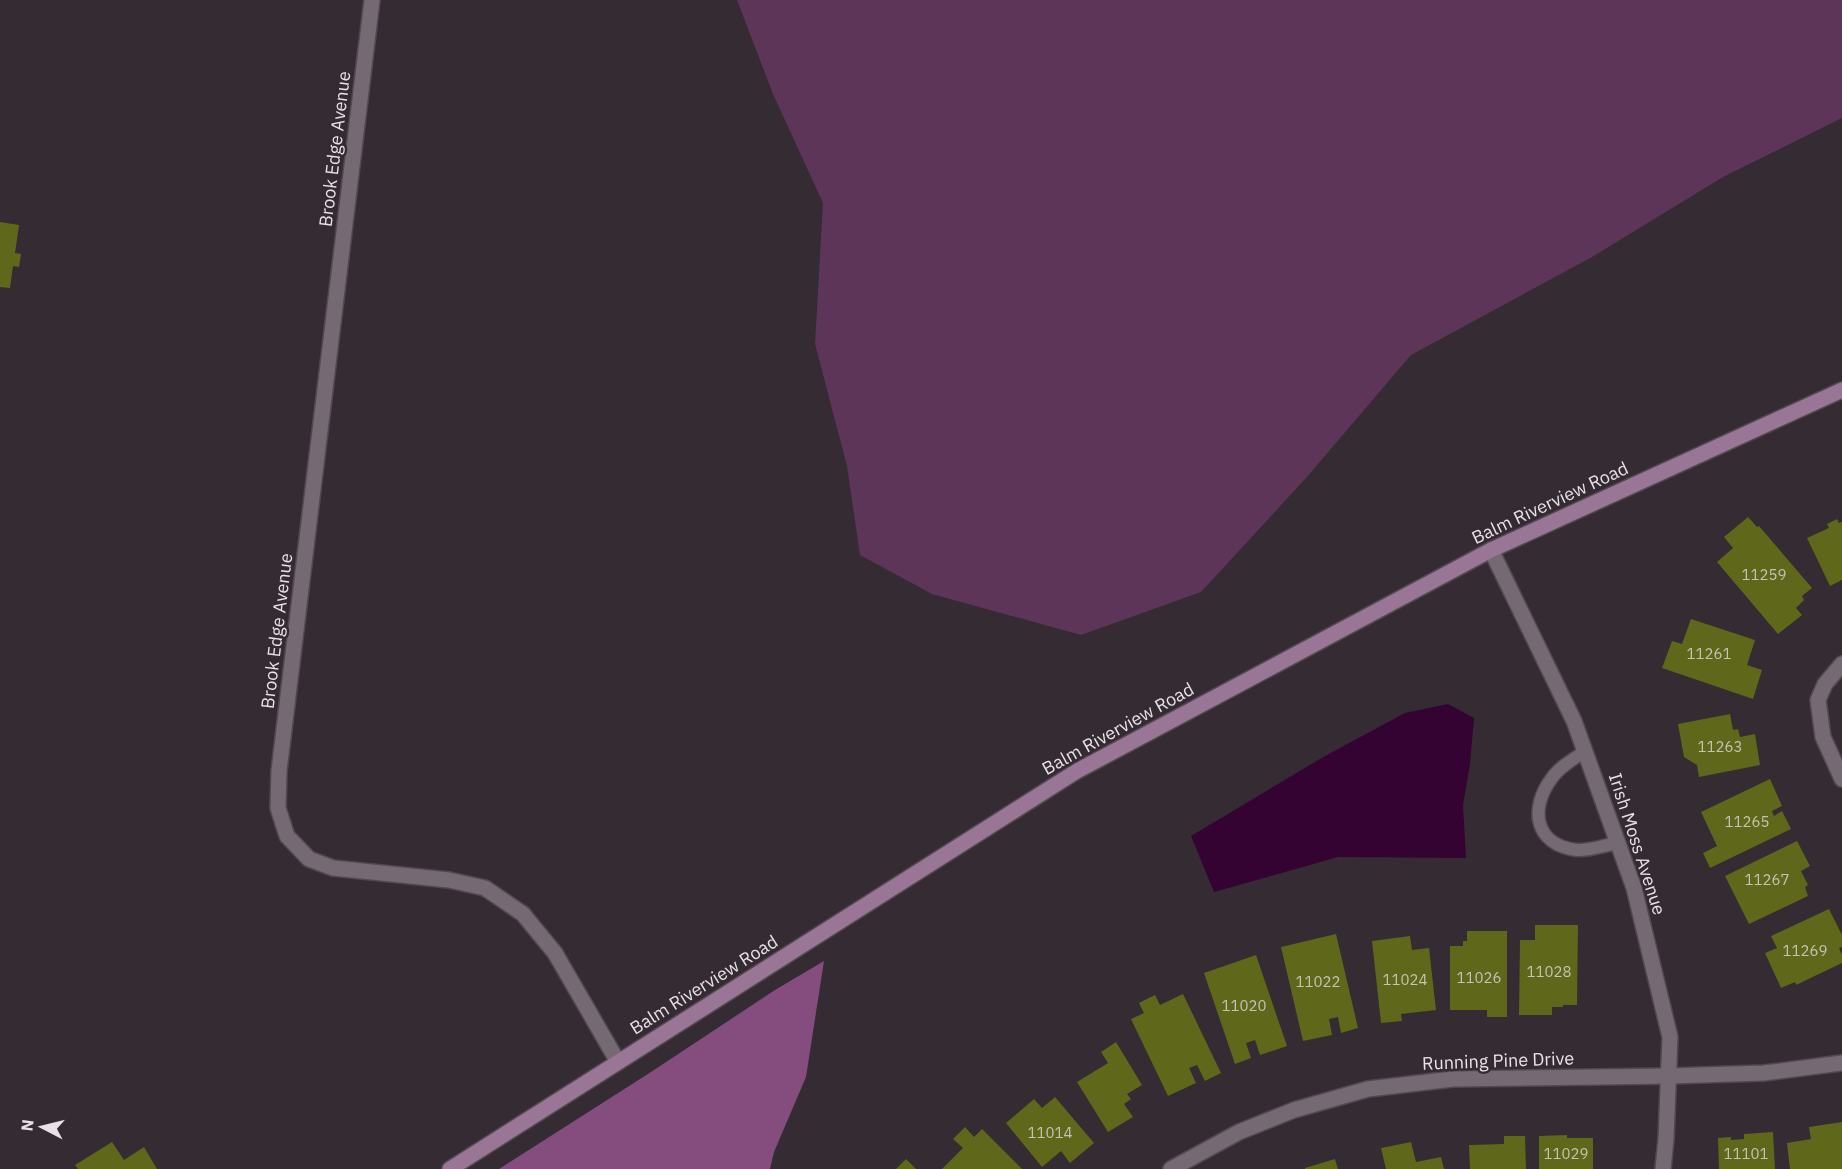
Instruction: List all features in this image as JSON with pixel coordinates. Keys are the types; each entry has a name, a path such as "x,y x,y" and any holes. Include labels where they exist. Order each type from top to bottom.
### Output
{"main road":[{"name":"Balm Riverview Road","path":"450,1169 1077,771 1491,550 1842,390"}],"street":[{"name":"Brook Edge Avenue","path":"372,0 279,771 278,808 287,836 309,859 333,868 449,880 485,888 523,914 555,953 618,1062"},
{"name":"Irish Moss Avenue","path":"1491,550 1574,721 1634,888 1670,1037 1663,1169"},
{"path":"1842,664 1825,684 1818,700 1823,737 1842,779"},
{"name":"Running Pine Drive","path":"1171,1169 1239,1132 1294,1110 1368,1089 1453,1079 1669,1076 1764,1072 1842,1063"}],"lane":[{"path":"1585,751 1553,775 1543,791 1537,810 1542,829 1556,846 1579,850 1618,843"}],"shaded area":[{"path":"737,0 1842,0 1842,118 1723,177 1592,257 1411,355 1306,478 1201,592 1081,635 932,594 860,555 847,466 815,344 823,203 773,94"},
{"path":"1448,704 1474,718 1470,764 1463,805 1466,858 1338,857 1214,892 1191,836 1325,756 1405,713"},
{"path":"824,961 806,1077 774,1152 770,1169 499,1169 775,990"}],"building":[{"path":"0,222 19,225 15,253 21,254 19,267 13,266 10,288 0,287"},
{"path":"1748,517 1757,527 1759,526 1812,588 1802,596 1804,600 1796,608 1802,615 1778,634 1717,562 1733,548 1724,537"},
{"path":"1837,519 1839,523 1842,522 1842,580 1830,586 1807,538 1829,528 1827,524"},
{"path":"1691,619 1755,640 1747,665 1762,670 1753,699 1662,668 1672,641 1682,644"},
{"path":"1730,714 1733,730 1738,729 1740,737 1755,734 1760,765 1699,777 1697,765 1684,757 1678,724"},
{"path":"1770,779 1782,806 1772,811 1774,816 1782,811 1791,829 1710,868 1703,853 1717,846 1701,812"},
{"path":"1797,841 1810,866 1801,871 1808,885 1805,887 1808,896 1749,924 1725,876"},
{"path":"1829,909 1842,935 1842,947 1839,948 1842,963 1796,985 1795,982 1781,988 1765,953 1777,948 1771,936"},
{"path":"1535,925 1578,925 1577,1005 1552,1007 1552,1015 1519,1015 1520,940 1535,940"},
{"path":"1467,931 1507,931 1507,1017 1487,1017 1487,1010 1450,1010 1450,946 1463,946 1463,941 1467,941"},
{"path":"1336,934 1358,1028 1341,1033 1338,1017 1329,1019 1332,1035 1303,1041 1281,947"},
{"path":"1410,936 1412,950 1429,948 1436,1010 1401,1014 1402,1021 1381,1023 1372,941"},
{"path":"1256,955 1287,1046 1260,1055 1255,1040 1246,1043 1251,1058 1235,1064 1204,973"},
{"path":"1183,994 1221,1073 1205,1081 1197,1065 1189,1068 1196,1083 1168,1096 1131,1019 1144,1013 1139,1003 1155,995 1160,1005"},
{"path":"1116,1042 1142,1085 1127,1094 1131,1099 1124,1104 1133,1117 1108,1132 1077,1082 1108,1063 1101,1052"},
{"path":"1055,1097 1094,1143 1070,1163 1061,1151 1042,1167 1006,1123 1034,1099 1042,1108"},
{"path":"1842,1122 1842,1169 1790,1169 1787,1143 1811,1139 1809,1127"},
{"path":"965,1127 974,1137 982,1129 1022,1169 942,1169 963,1148 953,1139"},
{"path":"1773,1132 1775,1169 1719,1169 1718,1138 1744,1139 1744,1134"},
{"path":"1567,1135 1567,1138 1593,1138 1593,1169 1539,1169 1539,1136"},
{"path":"1504,1136 1525,1136 1526,1169 1470,1169 1469,1145 1504,1144"},
{"path":"112,1142 124,1160 144,1147 157,1169 78,1169 75,1165"},
{"path":"1411,1142 1416,1162 1441,1157 1444,1169 1386,1169 1381,1148"},
{"path":"906,1159 916,1169 896,1169"},
{"path":"1335,1159 1338,1169 1305,1169 1305,1168"}]}
